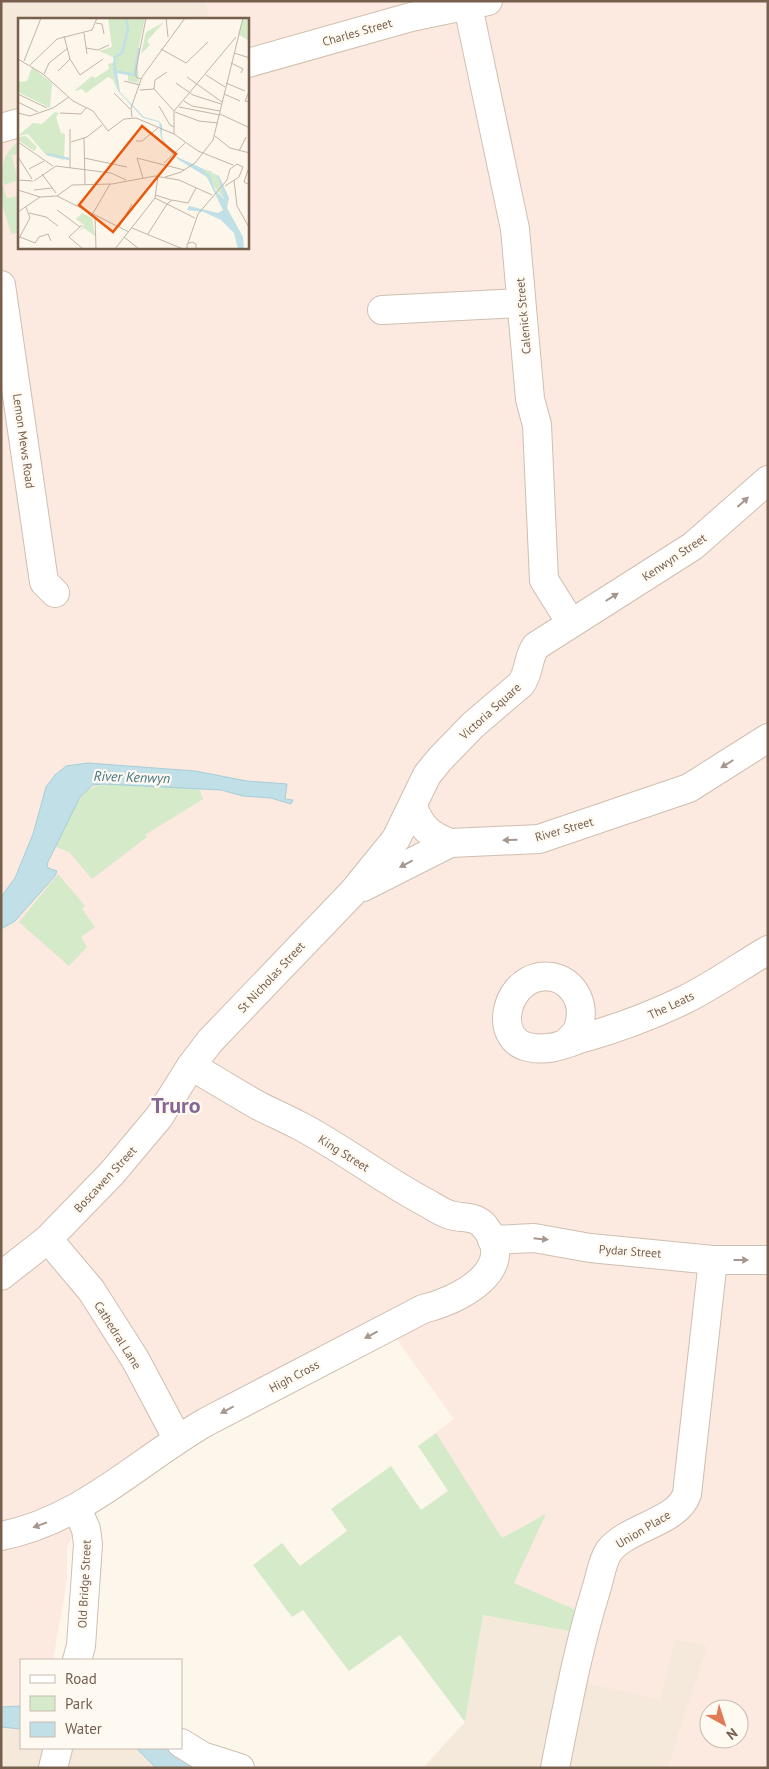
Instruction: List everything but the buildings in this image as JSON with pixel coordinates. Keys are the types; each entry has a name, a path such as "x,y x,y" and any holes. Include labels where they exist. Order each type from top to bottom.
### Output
{"street":[{"name":"Charles Street","path":"249,63 408,9 478,4"},
{"name":"Calenick Street","path":"478,4 515,228 530,399 537,425 544,580 570,623"},
{"path":"1,128 18,123"},
{"name":"Lemon Mews Road","path":"1,285 44,582 55,593"},
{"path":"382,310 521,303"},
{"name":"Kenwyn Street","path":"570,623 693,546 768,480"},
{"name":"Victoria Square","path":"353,892 396,839 427,775 440,759 526,677 530,654 536,646 570,623"},
{"name":"River Street","path":"353,892 450,843 540,839 688,788 768,738"},
{"path":"413,807 420,824 426,831 432,836 450,843"},
{"name":"St Nicholas Street","path":"191,1066 217,1035 353,892"},
{"name":"The Leats","path":"566,1043 633,1022 688,998 768,950"},
{"name":"Boscawen Street","path":"5,1266 48,1239 139,1143 159,1117 191,1066"},
{"name":"King Street","path":"191,1066 260,1106 301,1126 419,1199 450,1215 471,1218 483,1224 492,1240"},
{"name":"Pydar Street","path":"492,1240 534,1238 590,1248 713,1260 768,1260"},
{"name":"Cathedral Lane","path":"48,1239 91,1290 134,1359 177,1438"},
{"name":"High Cross","path":"1,1536 43,1525 77,1509 177,1438 415,1313 461,1295 480,1282 491,1270 493,1262 492,1240"},
{"name":"Union Place","path":"555,1768 586,1622 606,1556 616,1544 676,1509 685,1500 687,1494 713,1260"},
{"name":"Old Bridge Street","path":"77,1509 86,1529 88,1544 81,1646 77,1659"},
{"path":"182,1744 202,1756 240,1768"},
{"path":"53,1768 58,1749"}],"shaded area":[{"path":"1,1 206,1 210,18 18,18 18,123 1,128"},
{"path":"206,1 404,1 411,17 468,6 508,1 768,1 768,1768 668,1768 708,1646 675,1639 660,1700 586,1683 616,1559 576,1610 514,1583 545,1515 502,1538 435,1433 454,1419 401,1345 385,1315 127,1483 76,1530 67,1547 67,1580 53,1659 20,1659 20,1706 1,1707 1,128 18,123 18,249 249,249 249,18 210,18"},
{"path":"598,1554 660,1700 675,1639 708,1646 668,1768 423,1768 465,1722 483,1615 569,1631"},
{"path":"1,1727 20,1729 20,1749 137,1749 156,1768 1,1768"}],"green space":[{"path":"18,142 18,154 12,155 17,178 16,181 4,185 4,161 13,146"},
{"path":"1,186 3,186 7,198 18,196 18,233 11,234 1,200"},
{"path":"103,784 199,788 203,799 145,835 147,837 92,879 69,852 56,847 79,800 86,792"},
{"path":"58,874 85,906 82,909 95,927 81,937 87,947 69,966 19,922"},
{"path":"436,1433 502,1538 546,1514 514,1583 576,1610 569,1631 483,1615 465,1722 400,1635 349,1671 303,1610 292,1617 253,1565 282,1543 300,1566 347,1531 331,1509 391,1466 421,1510 448,1491 418,1446"}],"water":[{"name":"River Kenwyn","path":"88,763 195,771 247,781 287,784 285,799 293,800 291,804 271,798 243,796 221,790 93,785 80,797 47,864 48,868 57,871 55,876 15,921 1,929 1,897 15,878 33,834 46,787 55,775 66,766"},
{"path":"20,1706 20,1729 1,1727 1,1707"},
{"path":"137,1749 180,1749 212,1768 156,1768"}],"district":[{"name":"Truro","path":"176,1105"}]}
